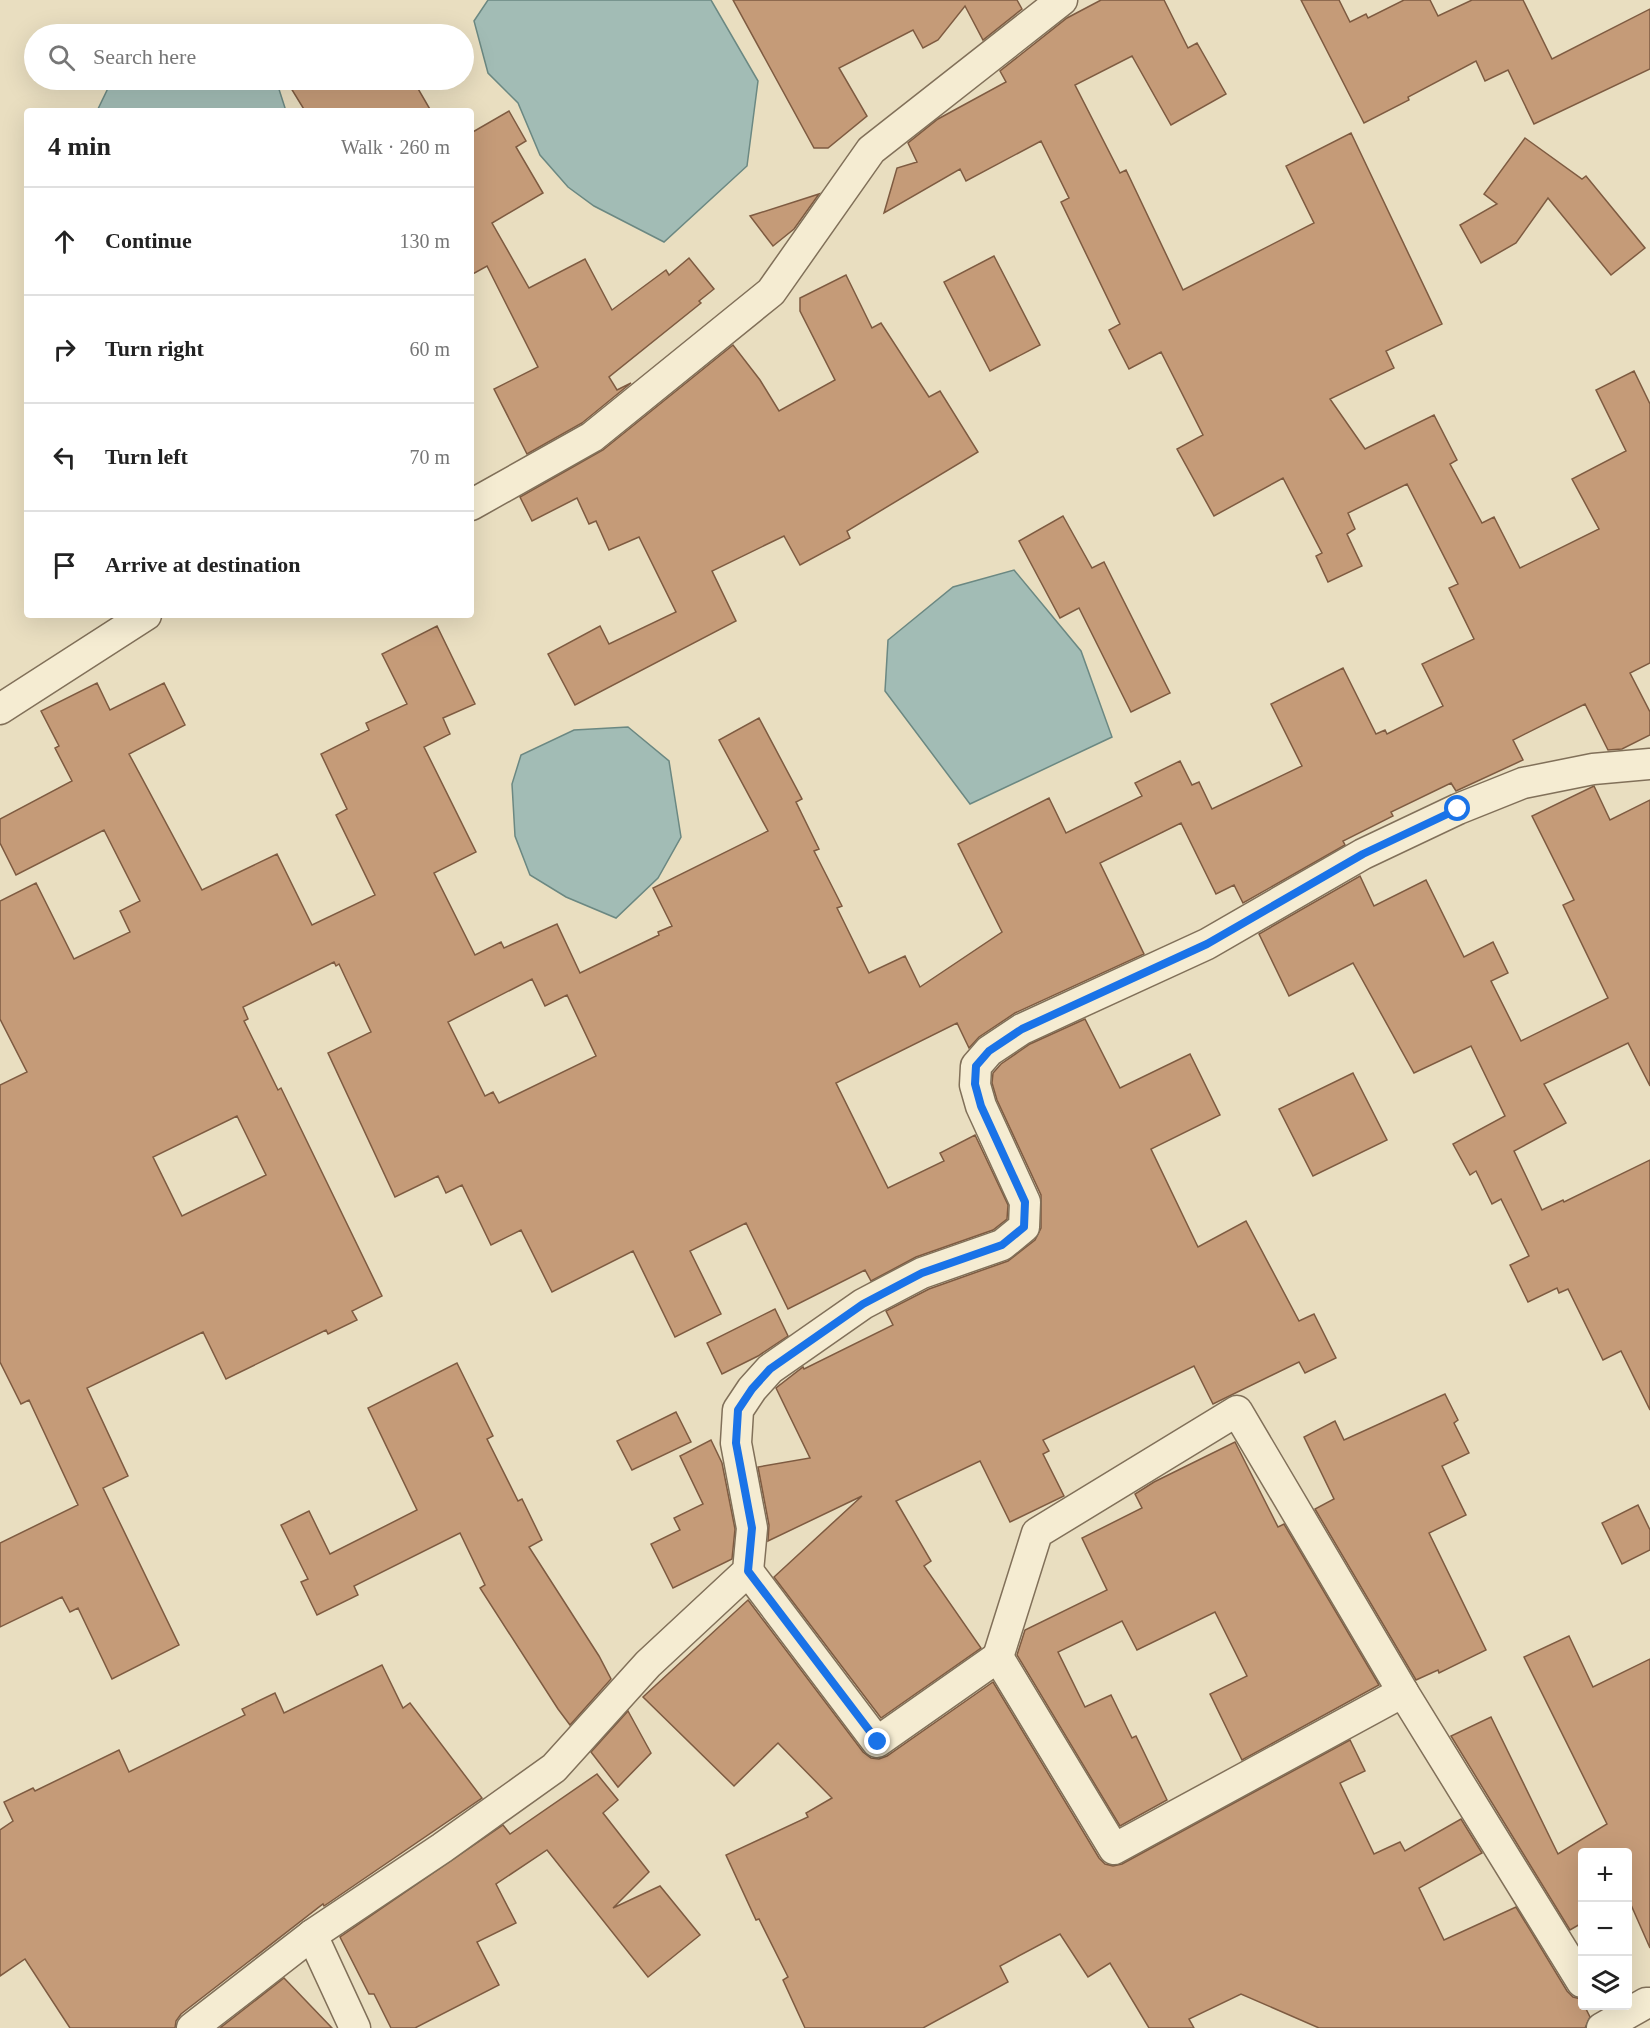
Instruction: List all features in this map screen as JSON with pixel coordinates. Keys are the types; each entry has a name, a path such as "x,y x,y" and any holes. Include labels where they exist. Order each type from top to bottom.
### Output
{"street":[{"path":"474,502 592,437 771,292 871,150 1062,0"},
{"path":"0,709 141,618"},
{"path":"192,2028 312,1935 442,1848 554,1768 648,1664 748,1571 752,1528 736,1443 738,1410 752,1389 770,1369 863,1304 922,1273 1002,1245 1024,1227 1025,1202 981,1106 975,1084 976,1066 989,1051 1022,1029 1207,944 1363,854 1458,809 1523,783 1593,769 1650,764"},
{"path":"748,1571 878,1742 998,1656 1037,1533 1237,1412 1403,1692 1578,1976"},
{"path":"998,1656 1114,1849 1403,1692"},
{"path":"312,1935 355,2028"},
{"path":"1603,2019 1650,2003"}],"water":[{"path":"488,0 711,0 758,81 747,166 664,242 594,206 568,187 540,155 518,103 488,73 474,21"},
{"path":"107,90 279,90 285,108 98,108"},
{"path":"1014,570 1081,651 1112,737 970,804 885,691 888,640 953,587"},
{"path":"628,727 669,761 681,837 658,878 616,918 566,897 530,875 515,836 512,784 521,755 574,730"}],"building":[{"path":"733,0 1017,0 1022,9 983,40 965,6 938,40 923,48 913,30 839,68 867,116 828,148 814,148"},
{"path":"1101,0 1164,0 1188,48 1197,43 1226,94 1171,125 1132,56 1075,85 1120,173 1126,170 1183,290 1314,223 1286,166 1351,133 1442,324 1386,351 1394,368 1330,399 1365,449 1434,415 1457,460 1450,464 1482,523 1494,517 1520,568 1599,529 1572,479 1626,451 1596,390 1634,371 1650,404 1650,663 1630,673 1650,712 1650,735 1622,749 1608,750 1585,704 1513,740 1523,760 1456,791 1451,783 1391,812 1393,816 1343,841 1345,845 1243,903 1234,885 1216,894 1181,823 1100,863 1144,954 1015,1013 979,1037 969,1048 957,1023 836,1083 888,1188 944,1161 940,1153 975,1135 1008,1205 1007,1219 993,1230 916,1257 871,1281 865,1270 788,1309 746,1223 690,1251 721,1314 675,1337 633,1251 552,1292 521,1230 491,1245 462,1185 446,1193 438,1176 395,1197 328,1053 371,1032 339,964 336,966 334,962 243,1007 248,1019 244,1021 278,1090 281,1088 382,1296 352,1311 357,1320 328,1334 326,1330 226,1379 203,1332 87,1388 128,1476 103,1488 179,1645 112,1679 78,1608 70,1612 62,1597 0,1627 0,1543 78,1505 29,1400 21,1404 0,1362 0,1085 27,1072 0,1019 0,901 36,883 74,959 130,932 120,911 140,901 104,830 16,875 0,843 0,819 72,781 55,748 59,746 41,711 97,683 110,710 164,683 185,725 129,754 202,890 277,854 312,925 375,895 336,815 347,809 321,754 369,730 366,723 407,704 382,654 437,626 475,704 443,718 450,734 424,747 476,852 434,873 475,955 501,942 504,948 557,924 580,973 659,935 658,932 672,926 653,888 768,831 719,740 759,718 802,799 796,802 819,849 814,851 842,906 837,908 869,973 905,956 920,987 1002,932 958,844 1049,798 1066,833 1142,796 1135,783 1180,761 1192,785 1199,782 1212,809 1302,766 1271,704 1343,668 1376,734 1385,730 1387,734 1443,706 1422,664 1474,639 1449,588 1458,584 1407,484 1348,513 1355,529 1347,534 1362,566 1328,582 1316,556 1322,553 1283,478 1214,516 1177,449 1203,435 1161,352 1129,369 1109,330 1120,324 1061,202 1069,198 1041,141 966,181 960,169 884,213 897,168 917,162 908,143 938,119 1006,82 1000,71 1067,18","holes":["532,979 545,1006 567,995 596,1056 499,1103 493,1092 485,1096 448,1022","237,1116 266,1175 182,1216 153,1157"]},
{"path":"1301,0 1339,0 1350,22 1366,14 1368,18 1404,0 1430,0 1438,16 1472,0 1523,0 1552,59 1650,9 1650,69 1534,124 1508,70 1485,81 1476,61 1364,123"},
{"path":"292,90 419,90 429,108 303,108"},
{"path":"509,111 526,141 516,147 543,193 492,223 529,288 585,259 612,310 666,270 669,275 689,258 714,289 699,301 701,303 609,377 617,390 631,383 582,423 527,454 494,389 538,367 487,266 474,273 474,131"},
{"path":"1525,138 1582,179 1586,176 1645,248 1611,275 1548,198 1516,243 1481,263 1460,225 1497,204 1484,194"},
{"path":"819,194 794,229 773,246 750,216"},
{"path":"994,256 1040,345 990,371 944,282"},
{"path":"846,275 872,328 881,323 929,397 940,391 978,452 847,531 850,538 800,565 784,536 712,571 736,621 575,705 548,654 600,626 609,644 676,612 639,537 609,550 596,521 589,524 577,498 532,521 520,497 603,450 733,345 760,380 779,411 835,380 800,311 800,298"},
{"path":"1063,516 1092,568 1104,562 1170,693 1131,712 1079,608 1060,618 1019,541"},
{"path":"1594,786 1610,820 1650,800 1650,1086 1628,1043 1544,1084 1566,1123 1514,1151 1542,1210 1563,1200 1564,1202 1650,1160 1650,1410 1621,1351 1603,1360 1568,1289 1559,1293 1557,1288 1528,1302 1510,1265 1529,1256 1501,1199 1492,1204 1476,1171 1470,1175 1453,1144 1505,1116 1471,1046 1414,1073 1353,963 1289,996 1259,934 1360,876 1374,906 1426,880 1464,957 1493,942 1508,973 1491,981 1521,1041 1608,998 1563,905 1574,900 1532,816"},
{"path":"1085,1019 1120,1088 1190,1054 1220,1115 1151,1149 1198,1247 1246,1221 1299,1321 1314,1314 1336,1358 1305,1373 1299,1362 1213,1404 1194,1366 1043,1440 1049,1451 1043,1454 1064,1496 1010,1522 980,1461 896,1501 931,1561 924,1566 981,1648 881,1718 774,1577 862,1496 768,1541 769,1525 758,1467 810,1458 776,1388 803,1367 804,1369 893,1325 886,1311 929,1289 1008,1261 1035,1240 1041,1228 1041,1195 997,1100 992,1083 993,1073 1001,1064 1030,1044"},
{"path":"1353,1073 1387,1140 1313,1176 1279,1109"},
{"path":"775,1309 788,1336 758,1356 722,1374 707,1343"},
{"path":"457,1363 493,1436 487,1439 518,1501 522,1499 542,1540 529,1547 599,1656 611,1679 570,1725 480,1588 485,1585 460,1533 354,1586 358,1595 317,1615 301,1582 308,1579 281,1525 309,1511 330,1554 417,1510 368,1408"},
{"path":"1445,1394 1458,1420 1454,1423 1469,1453 1442,1466 1466,1515 1429,1533 1486,1650 1439,1673 1438,1670 1416,1680 1315,1509 1334,1499 1304,1437 1335,1421 1344,1440"},
{"path":"676,1412 691,1442 632,1470 617,1441"},
{"path":"711,1440 722,1463 735,1529 732,1559 673,1588 651,1544 680,1530 674,1518 703,1504 680,1456"},
{"path":"1235,1442 1278,1527 1284,1524 1379,1685 1242,1760 1210,1694 1247,1676 1215,1612 1137,1650 1122,1621 1058,1652 1085,1707 1111,1695 1132,1738 1136,1736 1167,1800 1120,1826 1017,1655 1025,1630 1107,1590 1082,1538 1142,1508 1135,1494 1154,1482"},
{"path":"1638,1505 1650,1530 1650,1550 1622,1564 1602,1523"},
{"path":"748,1600 863,1752 871,1758 879,1759 887,1756 993,1682 1099,1858 1105,1864 1113,1866 1122,1864 1350,1740 1365,1771 1340,1783 1374,1854 1400,1842 1405,1851 1461,1819 1482,1853 1419,1888 1444,1940 1516,1907 1567,1991 1578,1998 1578,2010 1586,2010 1590,2017 1585,2028 1319,2028 1241,1994 1189,2019 1194,2028 1149,2028 1110,1963 1088,1977 1060,1934 1000,1966 1008,1982 923,2028 805,2028 783,1980 788,1977 759,1919 756,1920 726,1855 808,1817 806,1813 832,1798 778,1743 734,1786 643,1697"},
{"path":"1569,1636 1593,1687 1650,1659 1650,1948 1632,1907 1632,1848 1578,1848 1578,1925 1570,1930 1451,1736 1491,1717 1558,1854 1607,1824 1524,1657"},
{"path":"382,1665 403,1708 410,1703 482,1798 324,1906 323,1904 181,2014 176,2021 175,2028 70,2028 25,1959 0,1976 0,1830 13,1821 4,1802 33,1788 35,1791 119,1750 129,1772 245,1715 242,1709 275,1693 284,1713"},
{"path":"628,1711 651,1753 618,1787 591,1752"},
{"path":"597,1774 618,1800 603,1813 649,1872 613,1908 660,1886 700,1935 648,1977 547,1850 496,1884 516,1923 477,1942 499,1985 415,2028 391,2028 374,1994 369,1994 340,1937 503,1825 510,1834"},
{"path":"284,1978 332,2028 220,2028"}],"route":[{"path":"878,1742 748,1571 752,1528 736,1443 738,1410 752,1389 770,1369 863,1304 922,1273 1002,1245 1024,1227 1025,1202 981,1106 975,1084 976,1066 989,1051 1022,1029 1207,944 1363,854 1458,809"}]}
